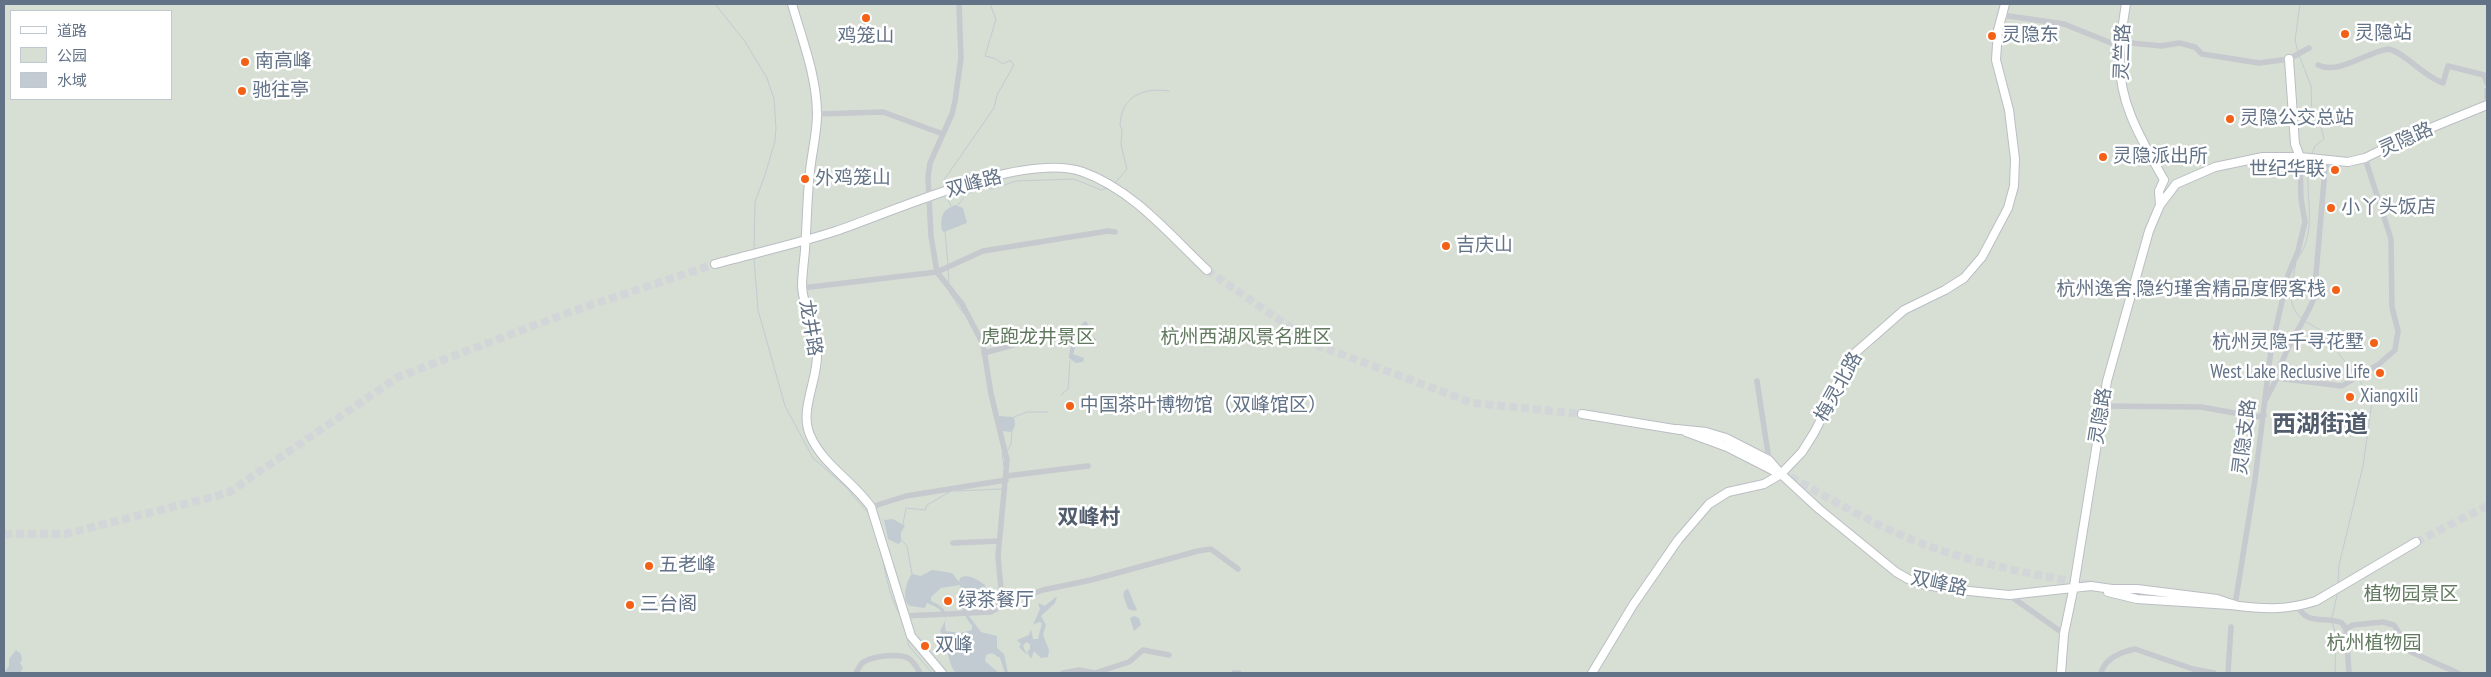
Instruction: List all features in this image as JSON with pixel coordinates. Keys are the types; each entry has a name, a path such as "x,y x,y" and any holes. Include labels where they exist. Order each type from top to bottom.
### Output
{"street":[{"name":"龙井路","path":"792,4 808,59 817,114 802,288 816,339 817,354 816,371 806,416 807,427 815,445 860,491 870,507 890,566 903,616 911,636 938,672"},
{"path":"959,4 961,58 954,108 930,163 928,177 931,236 936,272 949,286 975,328 984,353 1005,453 999,540 998,576 1001,589 998,607"},
{"name":"梅灵北路","path":"1592,673 1631,607 1678,540 1709,504 1728,492 1764,484 1781,474 1802,452 1814,433 1855,353 1904,310 1964,278 1982,257 2008,208 2014,186 2015,159 2009,110 1996,60 1997,36 2003,4"},
{"name":"灵竺路","path":"2126,4 2121,47 2122,91 2132,121 2164,180"},
{"path":"2002,15 2064,24 2121,47 2131,43 2161,46 2179,43 2195,47 2202,54 2246,62 2274,62 2309,48"},
{"path":"2318,65 2342,65 2388,49 2396,50 2431,79 2443,83 2448,66 2484,75 2487,84"},
{"path":"2295,55 2295,144 2302,157"},
{"path":"2487,90 2487,97"},
{"name":"灵隐路","path":"2176,184 2215,167 2263,157 2302,157 2348,162 2365,158 2406,138 2487,105"},
{"path":"817,114 883,112 944,134"},
{"name":"灵隐支路","path":"2235,605 2264,415 2274,332 2288,275 2298,251 2305,222 2301,199 2302,157"},
{"path":"2278,378 2342,386 2388,358 2395,350 2398,339 2392,307 2393,274 2390,233 2365,158"},
{"path":"2266,399 2278,378 2289,342 2304,320 2316,286 2325,169 2328,160"},
{"name":"双峰路","path":"715,264 806,240 977,181 1048,168 1070,168 1112,185 1145,211 1207,270"},
{"path":"2164,180 2176,184 2160,205 2159,191 2164,180"},
{"name":"灵隐路","path":"2061,673 2064,634 2074,586 2107,381 2146,240 2160,205"},
{"path":"802,288 936,272 983,251 1032,242 1115,232"},
{"path":"984,353 1042,337 1068,333"},
{"path":"1757,381 1769,460"},
{"path":"2102,406 2201,407 2256,417 2264,415"},
{"path":"1582,414 1701,434 1748,453"},
{"path":"1677,429 1728,446 1781,474"},
{"path":"1677,429 1706,432 1726,438 1769,460 1781,474"},
{"path":"870,507 906,496 1088,466"},
{"name":"双峰路","path":"1781,474 1896,572 1908,579 1940,588 2009,595 2074,586 2137,589 2217,599 2235,605"},
{"path":"953,543 999,540"},
{"path":"2152,595 2264,610 2298,606 2316,600 2344,585 2416,542"},
{"path":"903,616 991,612 998,607 1043,590 1091,580 1198,550 1211,550 1238,569"},
{"path":"2009,595 2064,634"},
{"path":"2298,606 2301,613 2310,619 2332,620 2342,623 2346,629 2349,673"},
{"path":"2346,629 2353,624 2383,622 2394,625 2411,652 2458,673"},
{"path":"2228,673 2231,627"},
{"path":"2101,673 2108,660 2126,651 2136,649 2193,669 2214,673"},
{"path":"1063,673 1079,670 1094,673 1129,662 1143,650 1169,655"},
{"path":"856,673 862,663 895,656 907,657 913,661 920,673"},
{"path":"1234,673 1239,673"}],"green space":[{"name":"虎跑龙井景区","path":"4,4 2487,4 2487,673 4,673"}],"water":[{"path":"956,205 963,208 967,223 944,232 941,226 943,214"},
{"path":"1086,321 1091,329 1088,334 1096,339 1096,342 1078,340 1073,354 1084,358 1083,362 1076,363 1069,358 1070,349 1074,337"},
{"path":"999,416 1014,417 1015,425 1012,432 1002,431"},
{"path":"893,519 905,526 901,532 901,542 898,544 888,539 884,520"},
{"path":"932,570 952,573 959,582 960,578 966,576 985,585 985,604 971,605 966,612 981,632 997,636 997,648 1004,654 1008,673 1005,673 1000,658 992,653 986,655 985,661 999,673 956,673 940,631 945,620 946,631 960,633 972,630 972,625 960,606 962,596 960,585 941,588 931,597 931,601 945,611 946,618 934,606 927,603 925,608 910,606 905,599 907,585 912,574 921,576"},
{"path":"1128,589 1137,610 1128,609 1123,595 1125,590"},
{"path":"1057,596 1055,603 1041,616 1046,625 1043,635 1049,650 1048,657 1041,658 1034,651 1031,659 1027,652 1030,649 1030,644 1026,642 1023,646 1027,655 1019,647 1021,644 1017,640 1029,635 1031,629 1033,639 1038,639 1042,623 1039,622 1033,625 1040,609 1038,603 1045,606"},
{"path":"1134,616 1139,618 1141,625 1134,631 1130,618"},
{"path":"16,650 21,654 22,660 20,663 23,668 20,673 4,673 9,666 9,659"}],"waterway":[{"path":"715,4 744,40 767,78 774,99 775,141 755,202 754,251"},
{"path":"944,189 944,180 994,108 997,95 1014,65 1011,61 1003,64 994,58 985,56 996,19 990,4"},
{"path":"2298,52 2295,40 2300,4"},
{"path":"2299,55 2311,86 2312,114 2321,127 2324,139 2315,146 2311,156"},
{"path":"1115,183 1127,169 1121,145 1122,130 1120,125 1121,115 1129,100 1143,92 1169,91"},
{"path":"2297,260 2304,249 2309,225 2309,162"},
{"path":"958,205 975,188 983,186 992,189 1016,181 1074,179 1101,190 1107,188"},
{"path":"946,195 951,206"},
{"path":"945,231 948,265"},
{"path":"754,258 758,310 785,406 813,458 845,486 869,514"},
{"path":"2296,264 2291,300 2301,318"},
{"path":"948,269 949,282"},
{"path":"950,293 963,313"},
{"path":"2306,322 2322,331 2355,375"},
{"path":"1061,395 1068,389 1070,361"},
{"path":"2338,584 2339,565 2363,466 2372,401 2358,378"},
{"path":"1014,417 1027,412 1048,412"},
{"path":"1008,450 1011,444 1012,432"},
{"path":"1002,453 1004,466"},
{"path":"955,491 1001,489"},
{"path":"903,524 906,508 925,510 927,505 951,491"},
{"path":"901,539 907,546 912,574"},
{"path":"881,551 890,592 900,615"},
{"path":"2332,618 2338,591"},
{"path":"2332,622 2336,635 2335,673"},
{"path":"906,633 909,646 932,673"}],"tunnel":[{"path":"4,534 65,534 228,493 398,377 570,312 715,264"},
{"path":"1207,270 1314,344 1473,403 1582,414"},
{"path":"1780,471 1884,527 1927,546 2002,567 2091,585"},
{"path":"2416,542 2487,506"}],"place":[{"name":"鸡笼山","path":"866,18"},
{"name":"灵隐站","path":"2345,34"},
{"name":"灵隐东","path":"1992,36"},
{"name":"南高峰","path":"245,62"},
{"name":"驰往亭","path":"242,91"},
{"name":"灵隐公交总站","path":"2230,119"},
{"name":"灵隐派出所","path":"2103,157"},
{"name":"世纪华联","path":"2335,170"},
{"name":"外鸡笼山","path":"805,179"},
{"name":"小丫头饭店","path":"2331,208"},
{"name":"吉庆山","path":"1446,246"},
{"name":"杭州逸舍.隐约瑾舍精品度假客栈","path":"2336,290"},
{"name":"杭州灵隐千寻花墅","path":"2374,343"},
{"name":"West Lake Reclusive Life","path":"2380,373"},
{"name":"Xiangxili","path":"2350,397"},
{"name":"中国茶叶博物馆（双峰馆区）","path":"1070,406"},
{"name":"五老峰","path":"649,566"},
{"name":"绿茶餐厅","path":"948,601"},
{"name":"三台阁","path":"630,605"},
{"name":"双峰","path":"925,646"}],"district":[{"name":"西湖街道","path":"2320,425"},
{"name":"双峰村","path":"1089,518"}],"park label":[{"name":"杭州西湖风景名胜区","path":"1246,338"},
{"name":"植物园景区","path":"2411,595"},
{"name":"杭州植物园","path":"2374,644"}]}
